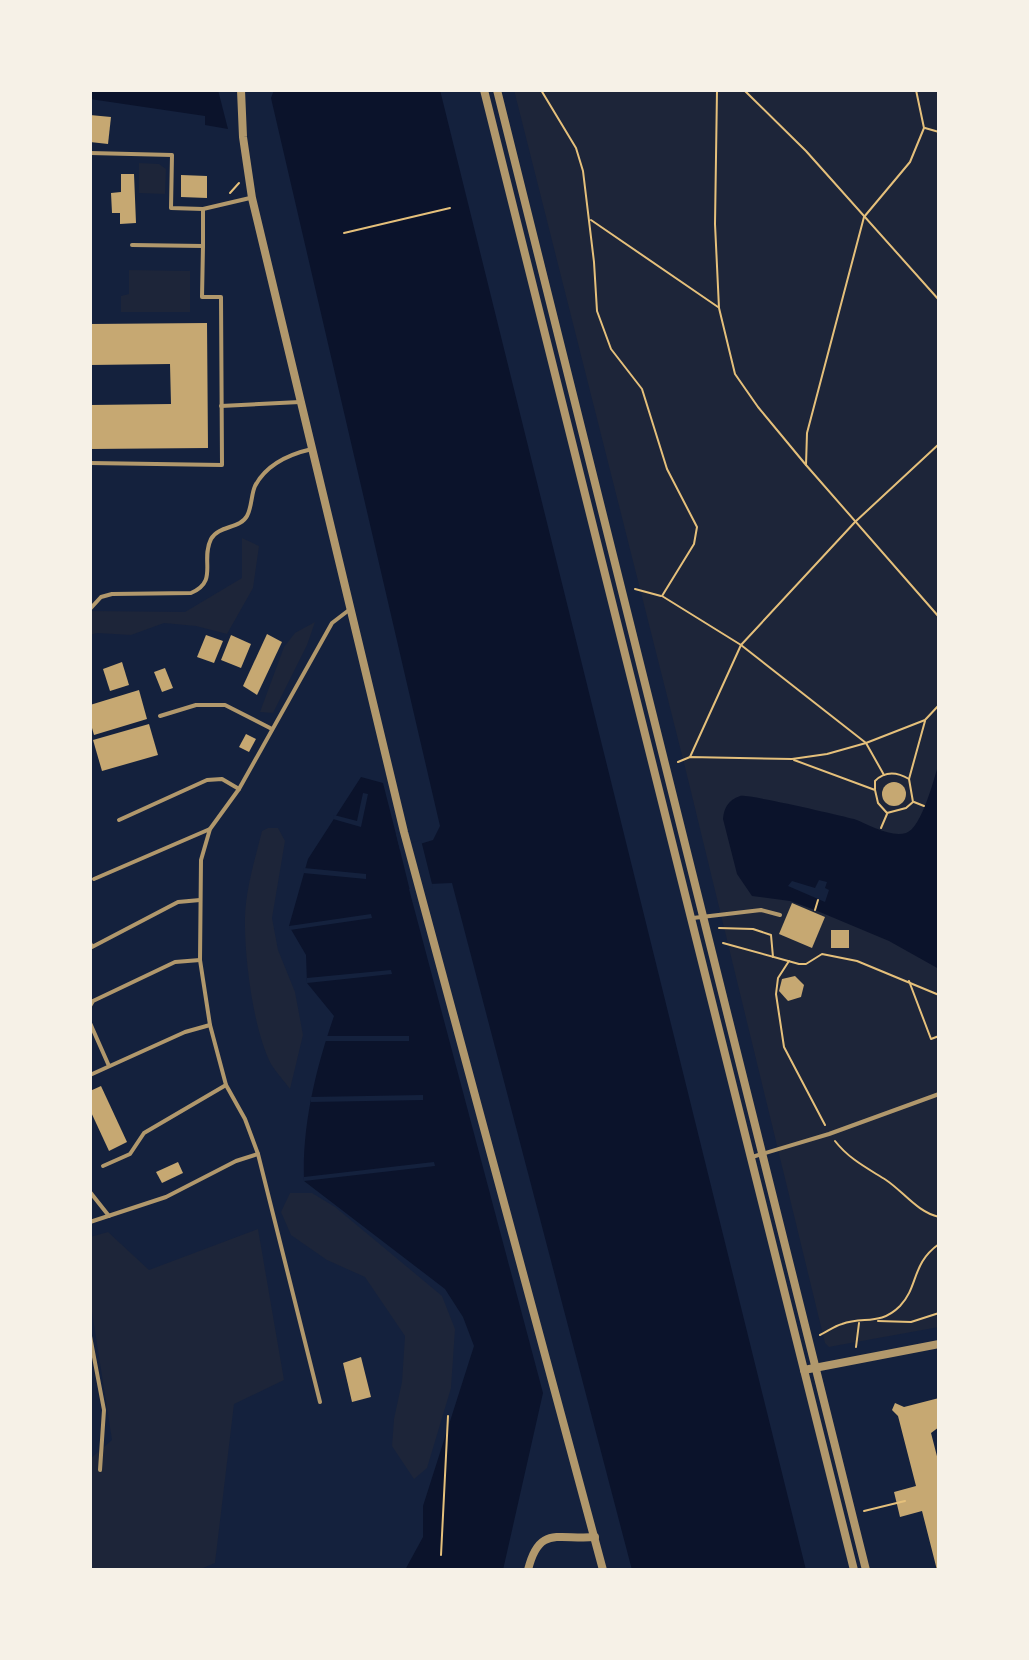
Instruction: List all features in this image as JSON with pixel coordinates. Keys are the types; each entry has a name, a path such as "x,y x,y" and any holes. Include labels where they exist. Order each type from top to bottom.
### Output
{"street":[{"path":"241,90 243,137 252,198 404,832 603,1570"},
{"path":"484,90 854,1570"},
{"path":"497,90 866,1570"},
{"path":"804,1370 939,1344"},
{"path":"528,1570 533,1550 542,1541 552,1537 595,1537"}],"lane":[{"path":"90,153 172,155 171,208 203,209 252,198"},
{"path":"90,463 222,465 221,297 202,297 203,209"},
{"path":"132,245 203,246"},
{"path":"221,406 300,402"},
{"path":"90,609 101,597 112,594 191,593 201,589 207,580 211,539 219,530 240,523 247,516 255,487 264,474 289,456 312,449"},
{"path":"320,1402 258,1154 245,1119 226,1085 210,1025 200,960 201,860 210,829 239,789 332,623 344,611 350,610"},
{"path":"160,716 196,705 225,705 272,729"},
{"path":"119,820 207,780 222,779 239,789"},
{"path":"94,879 210,829"},
{"path":"90,943 92,947 178,902 200,900"},
{"path":"691,919 761,910 780,915"},
{"path":"90,1006 93,1001 175,962 200,960"},
{"path":"90,1023 109,1066"},
{"path":"90,1075 185,1032 210,1025"},
{"path":"103,1166 130,1154 144,1133 226,1085"},
{"path":"751,1157 829,1134 939,1094"},
{"path":"90,1222 166,1197 236,1161 258,1154"},
{"path":"90,1192 109,1216"},
{"path":"90,1336 104,1410 100,1470"}],"path":[{"path":"541,90 576,148 583,171 597,311 611,349 642,389 667,469 697,527 694,544 662,596"},
{"path":"717,90 715,224 719,308 735,374 806,465 939,617"},
{"path":"744,90 806,151 939,300"},
{"path":"806,465 807,433 864,217 910,162 924,128 916,90"},
{"path":"924,128 939,132"},
{"path":"344,233 450,208"},
{"path":"589,219 719,308"},
{"path":"690,757 741,645 855,522 939,444"},
{"path":"635,589 662,596 741,645 866,743 884,775"},
{"path":"677,763 690,757 792,759 827,754 925,720 939,705"},
{"path":"913,802 909,779 925,720"},
{"path":"792,759 875,790"},
{"path":"887,813 878,803 875,781 894,773 909,779"},
{"path":"913,802 924,806"},
{"path":"887,813 906,808 913,802"},
{"path":"881,828 887,813"},
{"path":"815,910 818,900"},
{"path":"719,928 753,929 771,935 773,957"},
{"path":"723,943 806,964 822,954 857,961 939,995"},
{"path":"789,961 778,978 776,994 784,1047 829,1134 862,1167 888,1181 908,1200 939,1217"},
{"path":"909,981 931,1039 939,1036"},
{"path":"876,1321 898,1308 908,1295 919,1263 939,1244"},
{"path":"820,1335 843,1323 911,1322 939,1313"},
{"path":"856,1347 859,1322"},
{"path":"441,1555 448,1416"},
{"path":"862,1512 905,1501"}],"shaded area":[{"path":"90,90 218,90 228,129 205,125 205,116 90,99"},
{"path":"274,90 440,90 806,1570 632,1570 452,883 409,889 543,1393 503,1570 405,1570 423,1537 423,1506 474,1346 463,1317 445,1289 304,1181 305,1139 312,1097 334,1016 307,983 306,955 289,926 308,859 361,777 383,783 400,850 433,840 440,826 271,98"},
{"path":"514,90 939,90 939,1327 829,1347 825,1343 685,767"},
{"path":"139,163 159,164 166,169 165,194 139,193"},
{"path":"129,270 190,271 190,312 121,312 121,296 129,294"},
{"path":"242,538 259,546 253,588 227,634 196,626 164,623 131,635 90,635 90,611 185,612 242,578"},
{"path":"315,622 273,713 260,712 284,647 295,633"},
{"path":"939,763 939,969 889,941 815,910 790,901 752,896 737,874 723,819 724,811 732,800 747,796 776,801 854,819 887,832 906,833 917,822 927,802"},
{"path":"278,828 285,841 272,918 278,950 295,992 303,1035 290,1089 271,1064 259,1032 246,952 245,917 249,884 262,831"},
{"path":"290,1193 312,1193 335,1207 442,1296 455,1329 451,1388 427,1468 414,1479 392,1446 402,1382 405,1336 365,1277 327,1260 291,1235 281,1212"},
{"path":"258,1229 284,1380 234,1404 215,1563 198,1570 90,1570 90,1459 112,1440 90,1299 90,1237 108,1232 149,1270"}],"pier":[{"path":"363,793 368,794 361,827 333,819 334,815 357,821"},
{"path":"400,833 402,845 421,840 433,888 414,892 417,902 413,903 396,834"},
{"path":"304,868 366,874 366,879 303,873"},
{"path":"819,880 827,882 825,888 829,890 825,902 788,886 792,881 815,888"},
{"path":"371,914 372,918 290,930 289,926"},
{"path":"391,970 392,974 307,983 307,978"},
{"path":"325,1036 409,1036 409,1041 325,1041"},
{"path":"423,1095 423,1100 311,1102 310,1097"},
{"path":"434,1162 435,1166 304,1181 304,1177"}],"building":[{"path":"90,115 111,117 108,144 90,142"},
{"path":"121,174 134,174 136,223 120,224 120,213 112,213 111,193 121,192"},
{"path":"181,175 207,176 207,198 181,197"},
{"path":"207,323 208,448 90,449 90,405 171,404 170,364 90,365 90,324"},
{"path":"267,634 282,642 257,695 243,686"},
{"path":"206,635 223,641 214,663 197,657"},
{"path":"231,635 251,644 241,668 221,660"},
{"path":"122,662 129,685 110,691 103,669"},
{"path":"165,668 173,688 162,692 154,672"},
{"path":"139,690 147,719 94,735 90,705"},
{"path":"149,724 158,755 102,771 93,740"},
{"path":"246,734 256,739 249,752 239,747"},
{"path":"894,782 902,786 906,794 902,802 894,806 886,802 882,794 886,786"},
{"path":"792,903 825,917 812,948 779,934"},
{"path":"831,930 849,930 849,948 831,948"},
{"path":"795,976 804,985 801,997 788,1001 779,991 782,979"},
{"path":"101,1086 127,1142 109,1151 90,1110 90,1091"},
{"path":"178,1162 183,1173 162,1183 156,1172"},
{"path":"361,1357 371,1397 352,1402 343,1363"},
{"path":"939,1398 939,1427 931,1433 939,1464 937,1570 922,1511 900,1517 894,1492 916,1486 898,1416 892,1410 895,1403 904,1407"}]}
